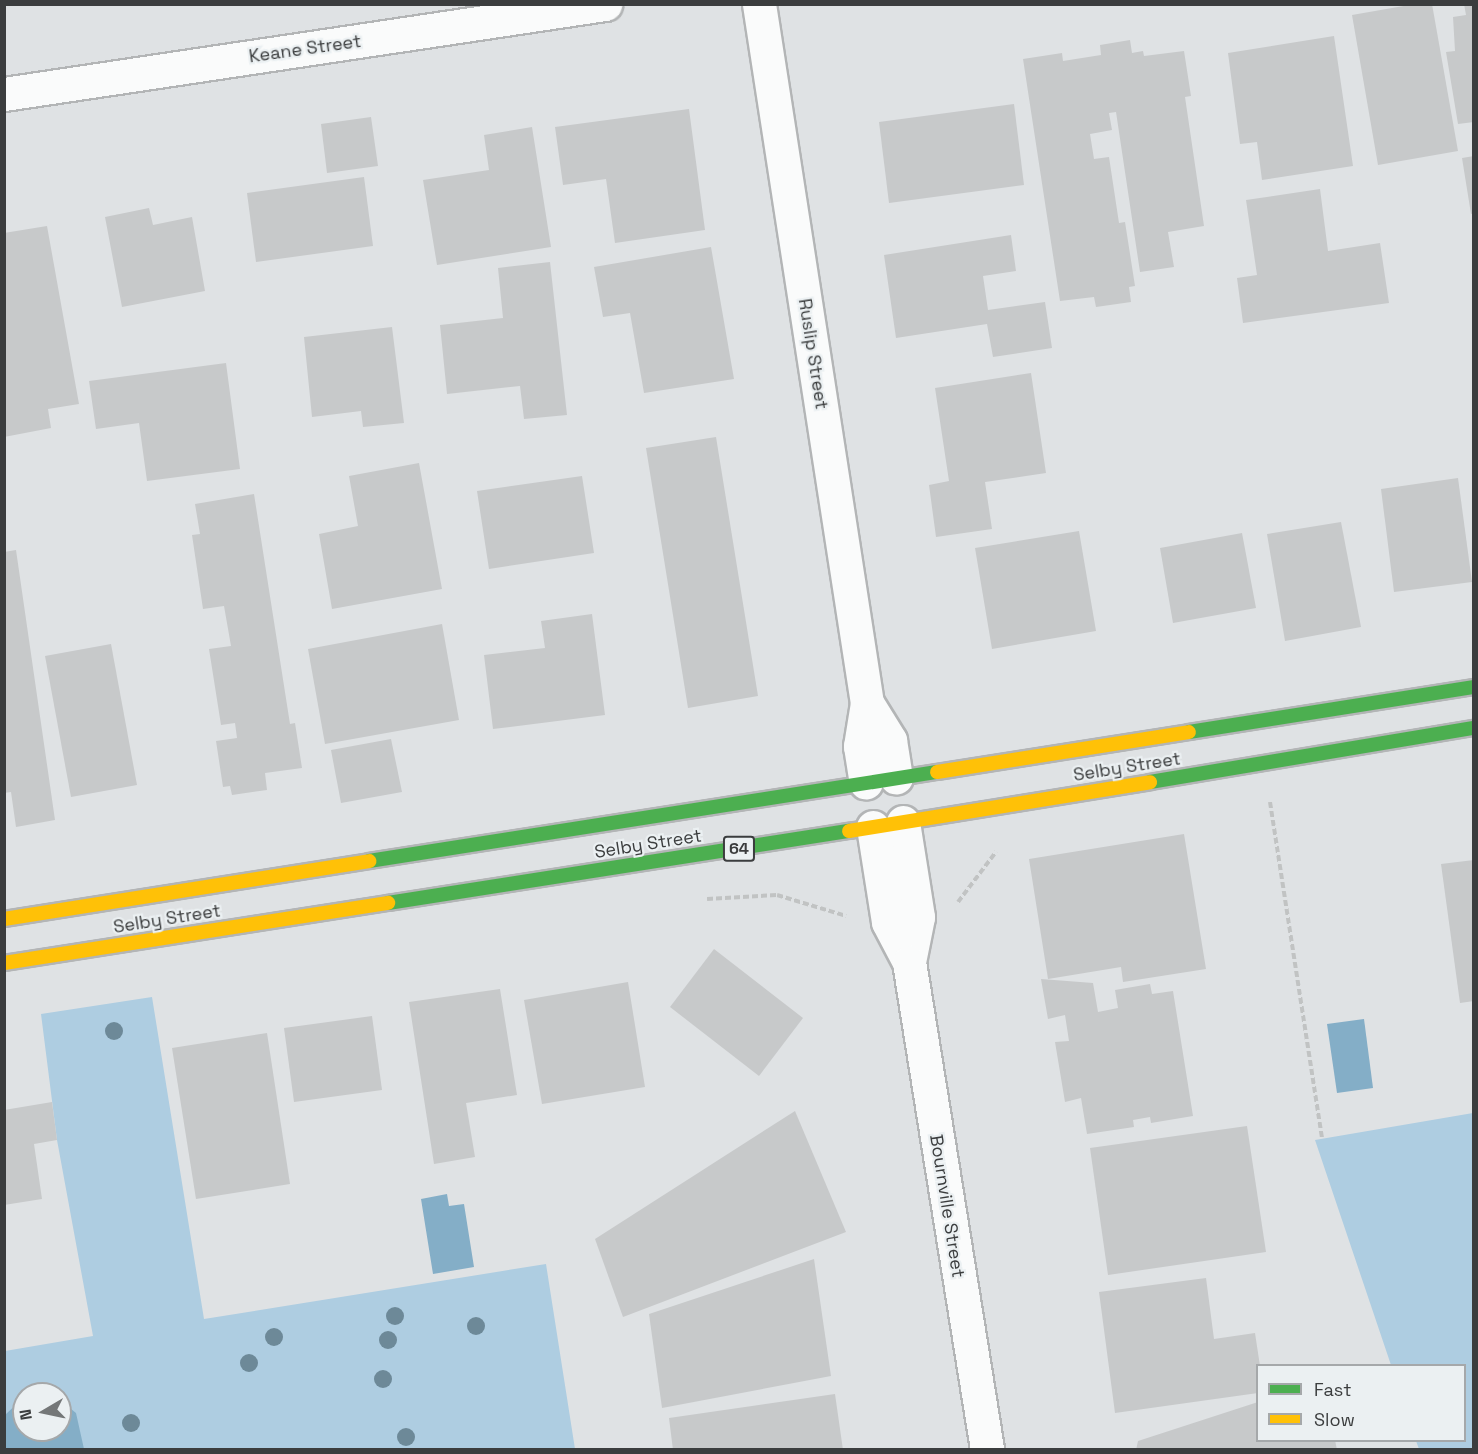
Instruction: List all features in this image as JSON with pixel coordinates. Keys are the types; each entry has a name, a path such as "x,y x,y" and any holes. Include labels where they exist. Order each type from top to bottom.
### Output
{"main road":[{"name":"Selby Street","path":"4,919 1473,687"},
{"name":"Selby Street","path":"4,963 888,825 1473,729"}],"street":[{"name":"Keane Street","path":"4,94 605,4"},
{"name":"Ruslip Street","path":"759,4 867,703 860,746 881,780"},
{"name":"Bournville Street","path":"888,825 918,917 909,962 987,1449"}],"path":[{"path":"1264,763 1322,1138"}],"shaded area":[{"path":"152,997 204,1319 546,1264 575,1449 5,1450 5,1351 93,1336 57,1140 41,1014"},
{"path":"1364,1019 1373,1088 1337,1093 1327,1024"},
{"path":"1473,1113 1473,1449 1419,1449 1416,1442 1466,1442 1466,1364 1391,1364 1315,1140"},
{"path":"447,1194 449,1206 464,1204 474,1267 433,1274 421,1199"},
{"path":"12,1408 12,1442 72,1442 72,1410 76,1413 84,1449 5,1449 5,1415"}],"building":[{"path":"1415,4 1432,4 1458,151 1378,165 1352,15"},
{"path":"1464,4 1474,4 1474,122 1458,124 1446,52 1455,51 1453,17 1466,15"},
{"path":"1334,36 1353,166 1262,180 1257,142 1240,144 1228,53"},
{"path":"1130,40 1132,53 1143,51 1144,56 1184,51 1191,96 1185,97 1204,226 1168,232 1174,267 1140,272 1116,112 1109,113 1112,130 1090,134 1094,159 1109,157 1119,223 1125,222 1135,286 1129,287 1131,302 1096,307 1094,297 1060,301 1023,59 1062,53 1063,61 1101,55 1100,45"},
{"path":"1014,104 1024,185 889,203 879,122"},
{"path":"689,109 705,230 615,243 606,179 563,185 555,127"},
{"path":"371,117 378,166 327,173 321,124"},
{"path":"532,127 551,247 437,265 423,180 489,170 484,135"},
{"path":"1474,156 1474,213 1471,214 1462,158"},
{"path":"364,177 373,246 256,262 247,193"},
{"path":"1320,189 1328,251 1380,243 1389,303 1243,323 1237,278 1257,275 1246,200"},
{"path":"149,208 153,225 192,217 205,291 122,307 105,217"},
{"path":"47,226 79,404 48,409 51,428 4,437 4,233"},
{"path":"1011,235 1016,271 983,276 988,310 1045,302 1052,348 993,357 987,324 896,338 884,255"},
{"path":"711,247 734,379 644,393 630,313 603,317 594,267"},
{"path":"550,262 567,415 524,419 520,386 447,394 440,325 503,318 498,268"},
{"path":"392,327 404,423 363,427 361,411 312,417 304,337"},
{"path":"226,363 240,469 147,481 139,423 96,429 89,381"},
{"path":"1031,373 1046,473 985,482 992,529 936,537 929,485 949,481 935,388"},
{"path":"716,437 758,696 688,708 646,448"},
{"path":"419,463 442,589 332,609 319,534 358,526 349,476"},
{"path":"582,476 594,553 489,569 477,491"},
{"path":"1458,478 1472,582 1394,592 1381,489"},
{"path":"254,494 290,724 295,723 302,768 265,773 267,790 232,795 230,786 223,787 216,741 237,738 235,723 221,725 209,649 231,646 224,606 203,609 192,535 200,534 195,504"},
{"path":"1341,522 1361,627 1285,641 1267,534"},
{"path":"1079,531 1096,631 992,649 975,548"},
{"path":"1242,533 1256,608 1173,623 1160,548"},
{"path":"16,550 55,820 16,827 11,792 4,793 4,552"},
{"path":"592,614 605,715 493,729 484,655 545,648 541,621"},
{"path":"442,624 459,720 325,744 308,649"},
{"path":"111,644 137,785 71,797 45,656"},
{"path":"391,739 402,792 341,803 331,750"},
{"path":"1184,834 1206,969 1123,982 1121,967 1048,979 1029,859"},
{"path":"1474,860 1474,1001 1460,1003 1441,864"},
{"path":"714,949 803,1018 759,1076 670,1007"},
{"path":"1041,979 1093,983 1098,1012 1118,1008 1115,990 1150,984 1152,994 1173,991 1193,1116 1151,1123 1150,1117 1133,1120 1134,1127 1087,1134 1081,1098 1065,1102 1055,1042 1069,1041 1065,1015 1048,1019"},
{"path":"628,982 645,1087 542,1104 524,1000"},
{"path":"500,989 517,1095 466,1103 475,1157 434,1164 409,1002"},
{"path":"372,1016 382,1090 294,1102 284,1028"},
{"path":"267,1033 290,1184 196,1199 172,1048"},
{"path":"52,1102 57,1140 34,1144 42,1199 4,1205 4,1110"},
{"path":"795,1111 846,1232 623,1317 595,1239"},
{"path":"1247,1126 1266,1252 1108,1275 1090,1148"},
{"path":"814,1259 831,1376 662,1408 649,1314"},
{"path":"1206,1278 1214,1339 1255,1333 1260,1364 1256,1364 1256,1393 1115,1413 1099,1292"},
{"path":"835,1394 843,1450 673,1450 669,1418"},
{"path":"1256,1403 1256,1442 1335,1442 1337,1450 1136,1450 1138,1441"}],"traffic: fast":[{"path":"1189,732 1474,687"},
{"path":"1150,782 1474,728"},
{"path":"369,861 937,772"},
{"path":"388,903 849,831"}],"traffic: slow":[{"path":"937,772 1189,732"},
{"path":"849,831 1150,782"},
{"path":"4,919 369,861"},
{"path":"4,963 388,903"}]}
